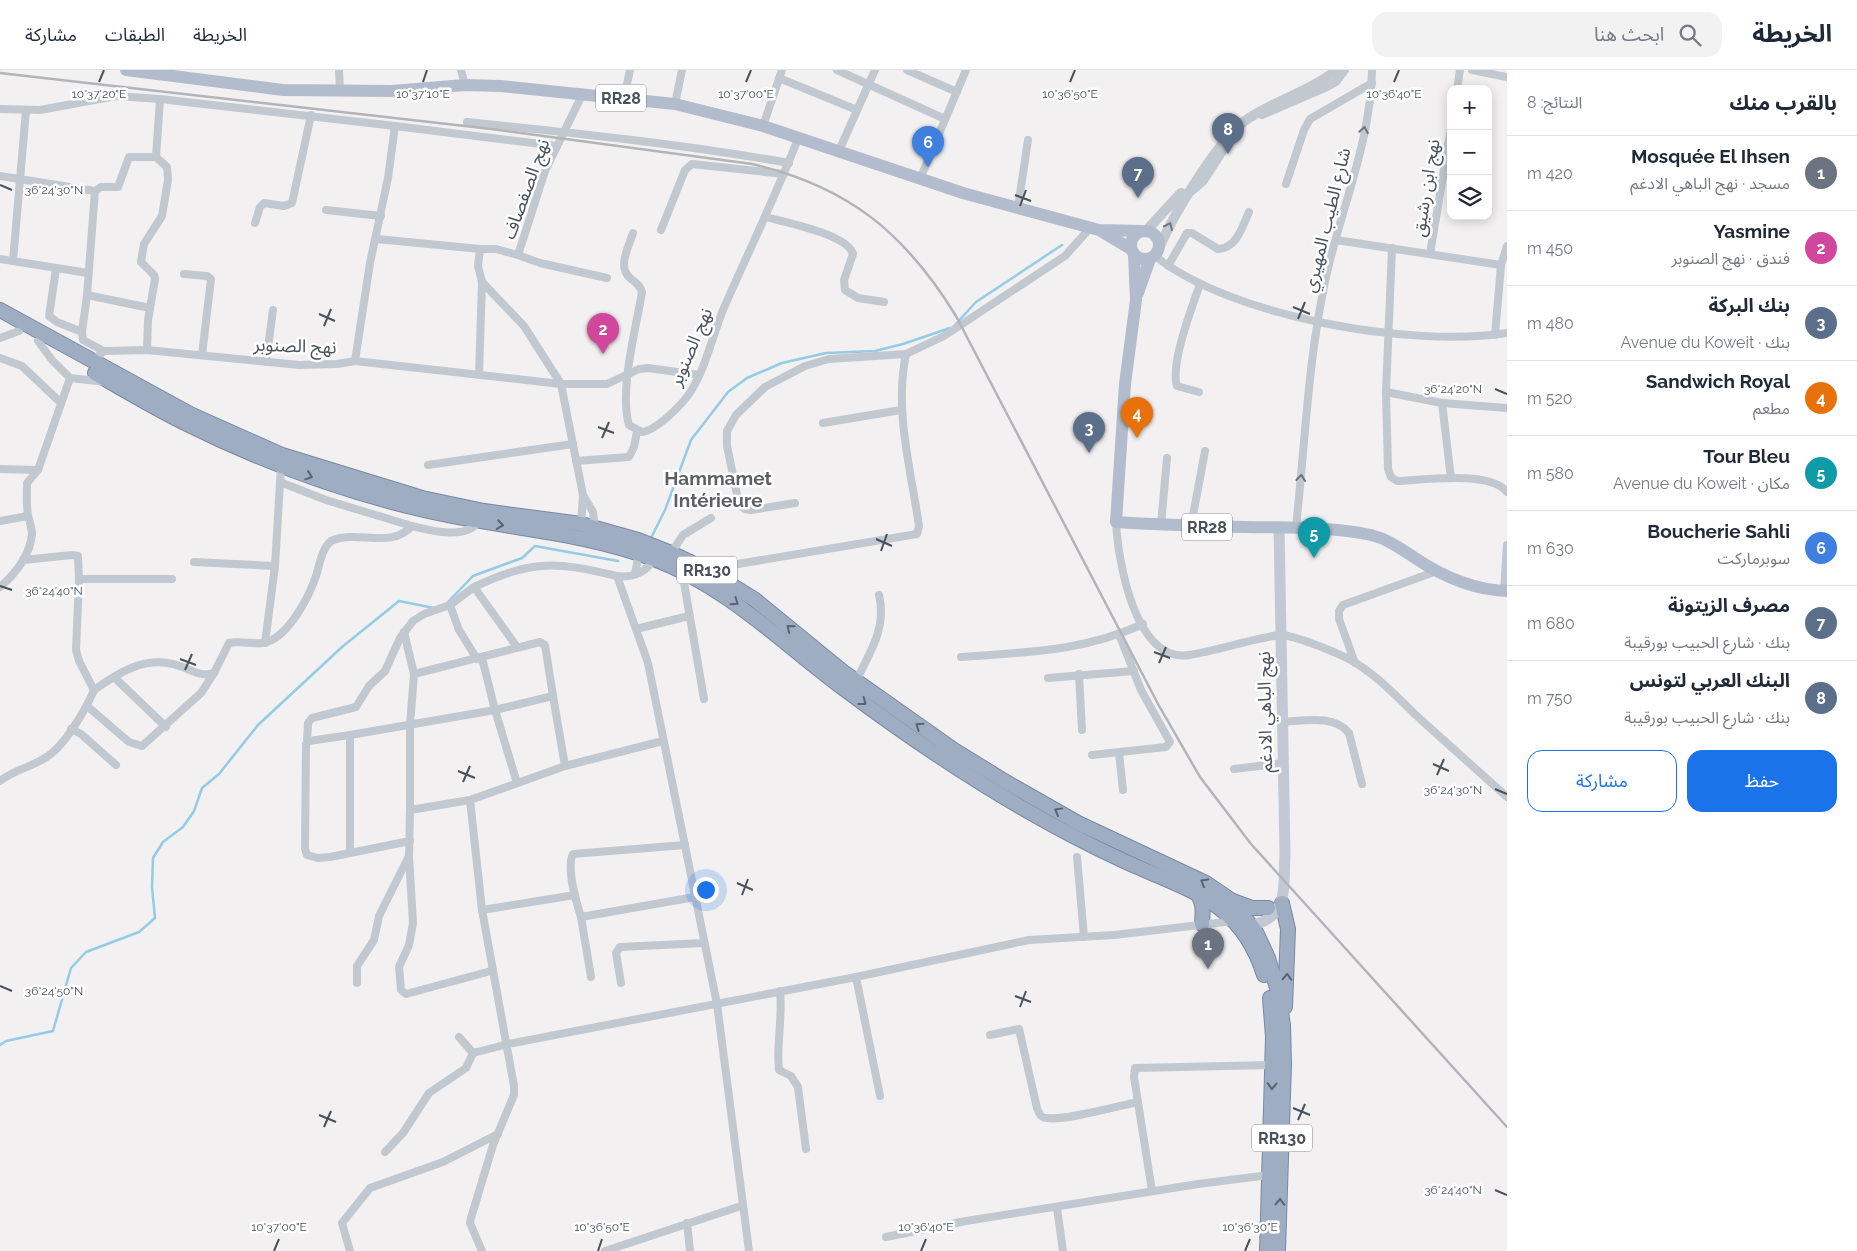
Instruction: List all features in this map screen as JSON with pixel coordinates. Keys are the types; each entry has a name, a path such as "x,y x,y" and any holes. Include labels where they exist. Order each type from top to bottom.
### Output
{"highway":[{"name":"RR130","path":"0,310 92,361 224,430 317,468 448,505 588,533 648,550 671,553 706,570 754,599 856,681 954,750 1078,823 1206,882 1231,900 1239,923 1261,964 1269,991 1273,1037 1267,1251"},
{"name":"RR130","path":"0,321 182,422 281,466 388,501 479,521 588,533"},
{"name":"RR130","path":"648,550 717,590 747,610 886,720 986,786 1074,836 1208,898 1262,943 1271,967 1283,1026 1284,1064 1278,1251"},
{"path":"1195,891 1200,896 1204,909 1202,924"},
{"path":"1283,899 1288,929 1287,985 1283,1026"},
{"path":"1231,900 1252,908 1268,908"}],"main road":[{"name":"RR28","path":"126,70 202,76 283,90 392,92 465,85 583,93 675,104 762,126 920,179 1095,228 1144,231"},
{"name":"RR28","path":"1095,228 1133,252 1139,258 1155,254"},
{"path":"1116,522 1125,384 1136,300 1132,238 1144,231 1156,236 1155,254 1136,300"},
{"name":"RR28","path":"1116,522 1191,526 1296,527 1372,536 1394,544 1439,571 1476,588 1505,591"},
{"name":"نهج الباهي الادغم","path":"1279,528 1285,854 1283,899"},
{"path":"1239,923 1283,899"},
{"path":"1239,923 1266,919 1283,899"}],"street":[{"path":"339,70 340,91"},
{"path":"461,70 465,85"},
{"path":"624,98 630,70"},
{"path":"675,104 682,70"},
{"path":"837,70 945,119"},
{"path":"838,153 875,70"},
{"path":"907,70 956,92"},
{"path":"920,179 966,70"},
{"path":"1325,70 1307,82 1246,112 1188,194 1171,221 1155,254 1168,266 1200,284 1230,297 1318,322 1390,334 1439,336 1507,333"},
{"path":"1144,231 1175,202 1230,134 1248,118 1309,88 1336,70"},
{"path":"1230,134 1255,118 1305,98 1336,82 1345,70"},
{"name":"شارع الطيب المهيري","path":"1296,527 1318,322 1326,277 1362,144 1372,83 1372,70"},
{"path":"1458,85 1460,70"},
{"path":"1472,70 1507,76"},
{"path":"762,126 781,74 857,110"},
{"path":"1286,184 1304,130 1310,119 1372,83"},
{"name":"نهج الصفصاف","path":"479,375 482,282 478,266 480,249 496,249 518,255 545,171 583,93"},
{"path":"0,109 40,110 110,96 160,99 311,115 557,146"},
{"path":"156,157 160,99"},
{"path":"13,261 26,110"},
{"path":"255,223 260,207 264,203 284,206 292,203 311,115"},
{"path":"468,122 707,148 789,163"},
{"path":"355,361 370,263 377,239 395,126"},
{"name":"نهج ابن رشيق","path":"1430,254 1451,130"},
{"name":"نهج الصنوبر","path":"637,431 647,431 675,410 687,397 699,376 721,315 766,218 798,139"},
{"path":"1018,207 1028,140"},
{"path":"0,176 95,191 101,187 118,187 128,157 156,157 167,167 168,180 162,216 142,250 141,264 154,275 147,350"},
{"path":"662,230 685,170 692,164 784,174"},
{"path":"72,350 82,336 95,191"},
{"path":"326,210 381,216"},
{"path":"1168,266 1187,233 1192,233 1218,249 1228,247 1237,237 1249,212"},
{"path":"766,218 828,235 848,245 853,254 844,280 845,290 858,298 884,302"},
{"path":"795,503 750,510 739,504 726,438 729,425 736,415 765,387 805,366 829,359 906,354 970,321 987,306 1053,265 1095,228"},
{"path":"576,461 629,457 634,447 637,431 629,425 627,420 629,374 642,292 638,284 627,275 624,268 624,261 633,234"},
{"path":"377,239 480,249"},
{"path":"1336,240 1501,265"},
{"path":"1495,335 1501,265 1507,246"},
{"path":"1392,248 1390,334 1386,392 1387,451 1390,477 1397,482 1451,478 1490,482 1498,484 1507,492"},
{"path":"518,255 548,265 607,278"},
{"path":"0,259 88,273"},
{"path":"56,269 49,316 104,351 92,361"},
{"path":"184,274 207,276 211,279 202,355"},
{"path":"482,282 524,326 561,384 583,495 588,533"},
{"path":"1198,392 1177,386 1175,380 1182,341 1200,284"},
{"path":"87,295 150,308"},
{"path":"266,362 273,310"},
{"path":"0,338 19,331"},
{"path":"38,341 52,360 70,378 110,382"},
{"name":"نهج الصنوبر","path":"104,351 147,350 266,362 320,365 355,361 561,384 608,384 648,368 699,376"},
{"path":"706,570 917,534 919,526 901,410 902,373 906,354"},
{"path":"0,358 22,366 61,403"},
{"path":"0,588 13,575 23,560 32,533 28,516 26,483 38,470 70,378"},
{"path":"1386,392 1442,403 1507,408"},
{"path":"1442,403 1451,478"},
{"path":"823,423 901,410"},
{"path":"428,465 573,444"},
{"path":"1191,526 1205,451"},
{"path":"1161,525 1167,458"},
{"path":"265,643 275,566 281,466"},
{"path":"0,469 38,470"},
{"path":"280,482 326,500 412,526 433,530 467,531 474,528 479,521"},
{"path":"583,495 592,512 588,533"},
{"path":"0,521 28,516"},
{"path":"671,553 683,535 711,518"},
{"path":"1116,522 1118,554 1124,578 1142,624 1158,647 1169,654 1180,656 1281,635 1337,653 1374,676 1507,797"},
{"path":"87,706 130,742 142,746 166,727 188,703 201,693 214,673 229,643 240,640 265,643 280,632 298,613 311,589 323,552 331,541 349,537 395,538 412,526"},
{"path":"1505,591 1507,545"},
{"path":"635,574 648,550"},
{"path":"410,841 318,858 307,855 305,849 305,747 308,723 312,718 356,707 369,686 385,671 404,632 413,621 424,614 450,605 474,588 513,570 541,565 565,566 617,576 635,574 646,570 648,550"},
{"path":"23,560 75,555 79,559 76,650 79,661 94,690"},
{"path":"194,562 275,566"},
{"path":"682,571 704,699"},
{"path":"1355,663 1339,619 1339,611 1343,605 1439,571"},
{"path":"617,576 648,663 717,1004 741,1206 749,1251"},
{"path":"79,578 172,579"},
{"path":"474,588 517,648"},
{"path":"856,681 878,635 883,610 879,595"},
{"path":"450,605 459,630 479,658 517,783"},
{"path":"636,629 689,616"},
{"path":"961,657 1064,649 1096,642 1142,624"},
{"path":"404,632 414,674 410,725 409,856 413,923 409,945 399,967 402,992 406,994 491,971"},
{"path":"1092,755 1166,747 1170,742 1149,707 1119,634"},
{"path":"414,674 536,642 545,645 565,766"},
{"path":"0,781 10,773 50,755 87,706 94,690 125,670 143,663 174,664 206,675 214,673"},
{"path":"1048,678 1078,674 1134,672"},
{"path":"1078,674 1082,730"},
{"path":"115,678 166,727"},
{"path":"307,742 495,710 553,696"},
{"path":"1283,722 1321,720 1346,729 1349,733 1362,784"},
{"path":"71,729 81,734 116,766"},
{"path":"350,735 350,852"},
{"path":"410,810 470,800 565,766 663,741"},
{"path":"1119,753 1123,790"},
{"path":"1234,769 1284,763"},
{"path":"470,800 491,971 500,1020 508,1044 514,1095 498,1134 470,1223 482,1251"},
{"path":"592,977 581,917 575,896 571,859 573,854 579,852 685,845"},
{"path":"357,983 357,966 374,940 379,916 409,856"},
{"path":"1077,857 1084,937"},
{"path":"482,910 575,896"},
{"path":"581,917 695,897"},
{"path":"473,1053 508,1044 856,977 1029,940 1084,937 1202,924 1239,923"},
{"path":"621,983 616,953 620,947 704,943"},
{"path":"856,977 880,1096"},
{"path":"780,991 782,1007 778,1038 779,1070 791,1076 798,1087 806,1150"},
{"path":"990,1035 1019,1029 1037,1108 1039,1114 1045,1118 1138,1102"},
{"path":"459,1037 473,1053"},
{"path":"384,1152 403,1133 429,1093 466,1068 473,1053"},
{"path":"1152,1191 1133,1073 1138,1067 1272,1065"},
{"path":"350,1251 342,1223 370,1188 444,1162 498,1134"},
{"path":"886,1237 1152,1191 1269,1175"},
{"path":"605,1251 741,1206"},
{"path":"1057,1208 1063,1251"},
{"path":"687,1223 690,1251"}],"waterway":[{"path":"955,325 976,302 1062,245"},
{"path":"652,536 665,510 691,440 728,392 747,378 782,363 826,353 875,351 903,344 950,328"},
{"path":"447,603 473,576 522,558 535,546 618,561"},
{"path":"0,1045 6,1041 53,1031 71,968 86,952 139,932 155,918 152,887 153,858 163,842 183,827 194,811 202,788 219,774 258,725 342,647 399,601 434,608"}],"railway":[{"path":"0,73 491,129 752,164 786,173 817,185 871,217 916,260 956,316 1158,704 1200,777 1251,844 1507,1127"}],"place":[{"name":"البنك العربي لتونس","path":"1228,154"},
{"name":"Boucherie Sahli","path":"928,167"},
{"name":"مصرف الزيتونة","path":"1138,198"},
{"name":"Yasmine","path":"603,354"},
{"name":"Sandwich Royal","path":"1137,438"},
{"name":"بنك البركة","path":"1089,453"},
{"name":"Tour Bleu","path":"1314,558"},
{"name":"Mosquée El Ihsen","path":"1208,969"}],"district":[{"name":"Hammamet Intérieure","path":"718,489"}]}
